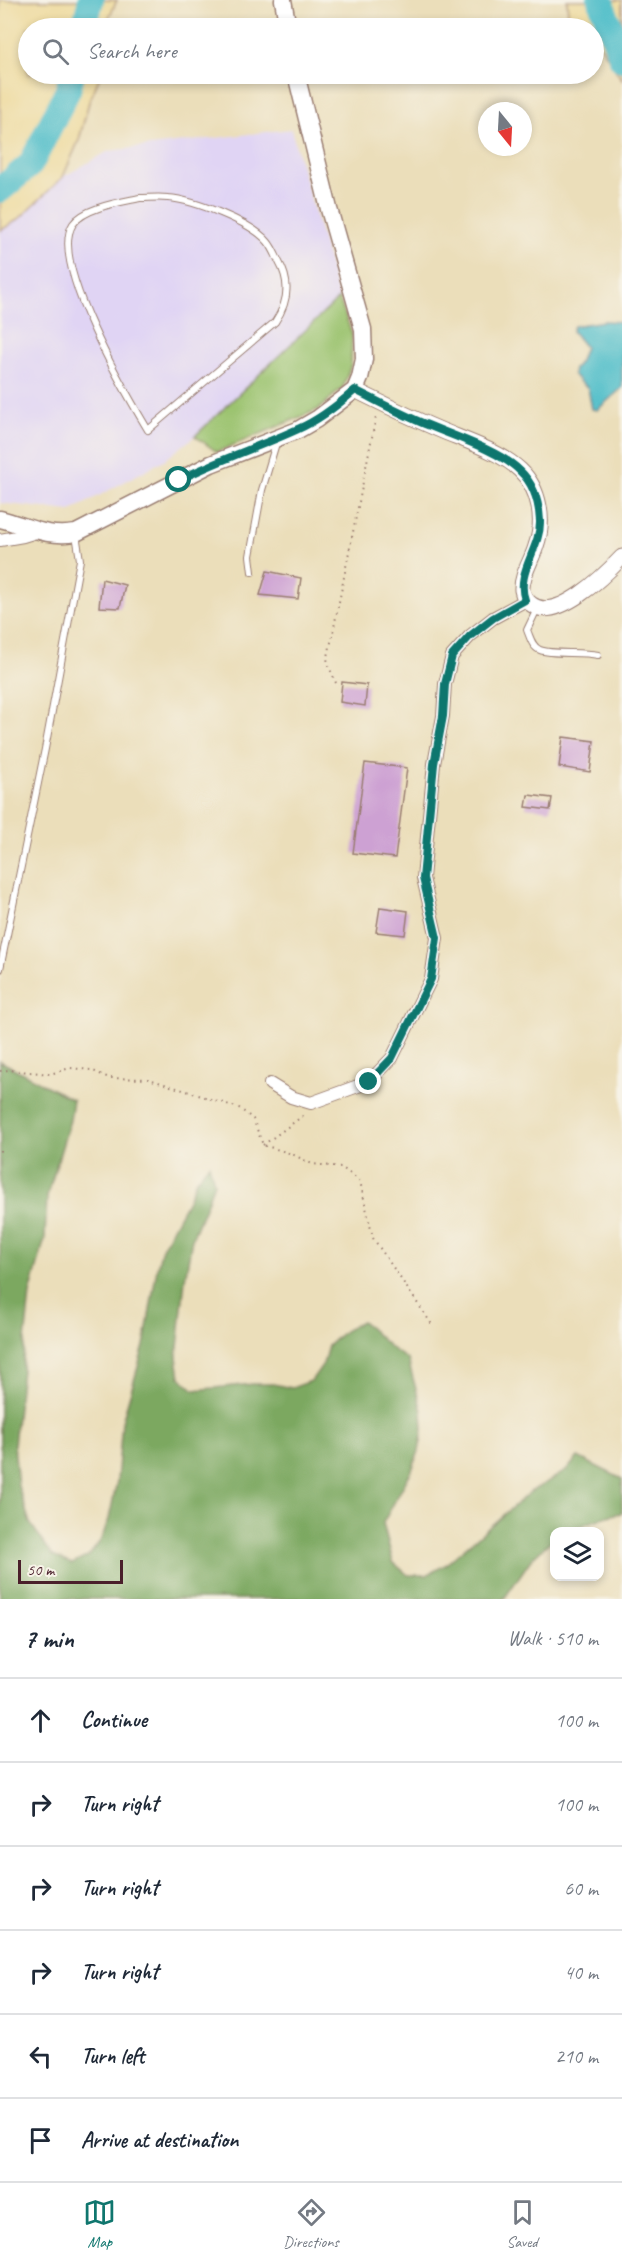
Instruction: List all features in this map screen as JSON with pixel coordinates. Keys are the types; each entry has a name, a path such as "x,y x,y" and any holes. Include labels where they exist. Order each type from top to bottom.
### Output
{"main road":[{"path":"282,0 286,18"},
{"path":"0,519 17,523 36,532 60,536 76,533 211,464 298,430 317,419 355,390 364,359 363,329 318,166 298,84"}],"street":[{"path":"355,390 503,458 520,470 534,489 540,508 537,546 523,580 522,591 531,604"},
{"path":"0,540 36,532"},
{"path":"270,1084 291,1097 310,1103 369,1082 392,1058 431,979 437,938 423,878 434,764 443,716 445,684 452,656 470,636 493,618 531,604 551,608 565,604 578,596 622,557"}],"lane":[{"path":"140,198 170,198 205,207 240,221 267,241 283,268 286,294 284,309 275,322 148,430 99,342 73,275 69,253 70,229 78,219 110,204 140,198"},
{"path":"252,572 250,556 262,490 278,437"},
{"path":"0,969 43,761 80,560 76,533"},
{"path":"531,604 527,630 531,643 539,650 581,651 598,654"}],"path":[{"path":"336,683 327,663 379,402"},
{"path":"0,1071 50,1074 70,1068 91,1070 109,1078 149,1079 239,1108 253,1119 263,1145"},
{"path":"263,1145 309,1111 310,1103"},
{"path":"263,1145 292,1154 312,1164 341,1167 360,1181 374,1238 433,1326"},
{"path":"0,1150 0,1155"}],"shaded area":[{"path":"291,129 339,298 195,436 166,459 71,511 0,503 0,231 19,219 63,177 109,151"}],"green space":[{"path":"339,298 352,334 351,365 343,387 319,409 217,452 195,436"},
{"path":"0,1061 73,1100 70,1120 47,1197 45,1238 30,1294 14,1445 18,1486 30,1523 53,1556 72,1564 89,1556 101,1540 109,1519 117,1481 122,1422 144,1346 162,1248 196,1180 209,1164 214,1182 192,1239 185,1279 177,1357 180,1377 194,1390 253,1384 273,1384 292,1388 311,1381 323,1364 328,1346 344,1331 362,1321 391,1348 408,1360 422,1411 423,1430 412,1470 383,1523 393,1562 408,1575 427,1575 445,1565 530,1492 566,1471 578,1457 622,1479 622,1513 577,1527 550,1527 550,1542 532,1558 504,1599 0,1599"}],"sand":[{"path":"0,0 117,0 109,18 18,18 18,84 97,84 89,102 79,140 63,177 19,219 0,231"},
{"path":"567,0 622,0 622,80 604,51 604,18 572,18 568,14"}],"water":[{"path":"604,321 622,322 622,388 597,410 592,409 588,388 573,374 585,347 572,331 574,326"}],"building":[{"path":"267,571 301,578 298,599 260,595"},
{"path":"102,579 125,585 120,608 99,607"},
{"path":"342,682 367,685 365,706 340,702"},
{"path":"563,737 594,741 590,772 559,767"},
{"path":"365,763 407,768 395,858 353,853"},
{"path":"528,795 552,798 550,810 526,807"},
{"path":"380,907 408,911 405,935 376,932"}],"waterway":[{"path":"86,18 91,0"},
{"path":"600,0 622,59"},
{"path":"0,190 31,164 70,84"}],"route":[{"path":"179,480 211,464 298,430 337,405 355,390 405,415 503,458 520,470 534,489 540,508 537,546 523,580 522,591 525,600 493,618 470,636 452,656 445,684 443,716 434,764 423,878 437,938 431,979 392,1058 369,1082"}]}
